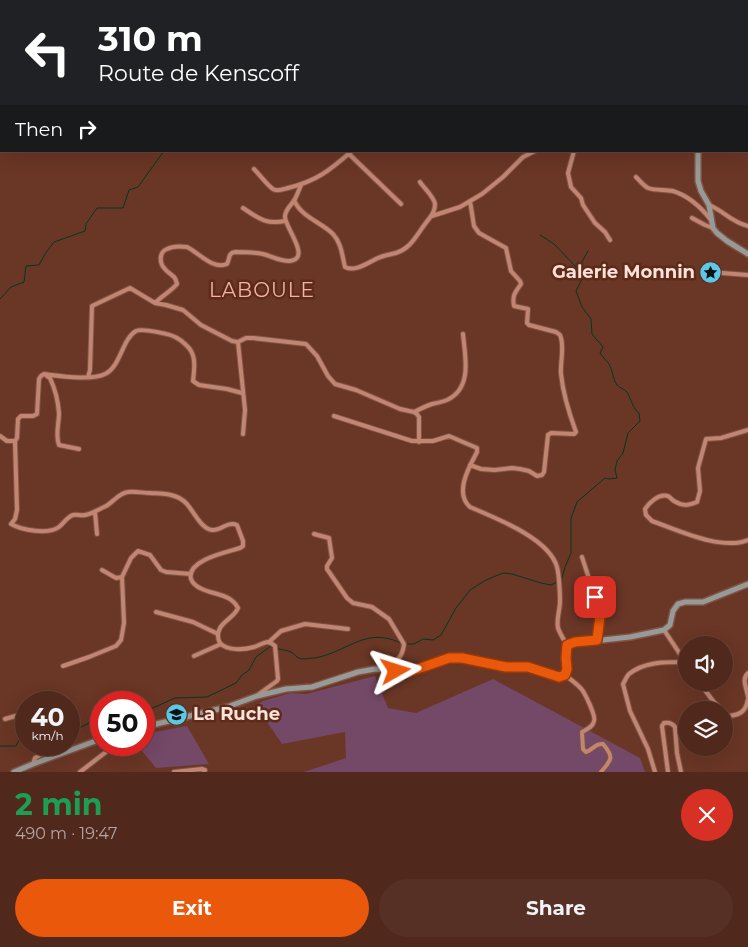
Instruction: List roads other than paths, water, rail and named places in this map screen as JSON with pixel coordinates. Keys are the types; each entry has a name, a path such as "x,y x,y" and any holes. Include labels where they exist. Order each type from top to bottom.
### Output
{"main road":[{"path":"698,152 698,181 701,192 709,205 713,228 727,241 748,254"},
{"path":"155,724 227,707 286,689 312,687 358,672 375,669 409,672 449,658 462,658 506,667 528,667 559,677 565,675 567,669 567,645 575,642 630,637 664,630 670,625 673,611 678,604 703,602 748,584"},
{"path":"14,772 90,743"}],"street":[{"path":"254,169 273,189 278,190 301,185 317,178 333,168 350,152 401,204"},
{"path":"432,216 460,207 482,194 523,157 534,152"},
{"path":"574,152 568,173 571,187 581,198 583,205 595,223 605,232 610,240"},
{"path":"636,178 647,188 671,190 685,196 695,202 711,220"},
{"path":"294,200 307,216 334,235 342,252 344,266 346,268 353,268 396,253 406,248 415,239 432,216 434,208 434,200 420,182"},
{"path":"155,303 177,284 175,278 165,270 161,263 161,254 166,249 176,246 187,247 209,262 223,265 227,264 232,252 261,254 290,261 298,257 298,247 285,221 288,207 294,200 301,185"},
{"path":"470,201 476,229 479,233 506,248 510,271 520,281 521,284 515,292 513,299 514,306 528,309 527,323 529,325 556,332 560,335 562,346 561,373 564,394 576,432 574,434 551,433 548,435 544,472 538,476 529,471 512,468 495,470 482,469 470,465"},
{"path":"709,205 718,208 738,223 748,226"},
{"path":"243,208 268,222 285,221"},
{"path":"692,218 713,228"},
{"path":"709,272 748,275"},
{"path":"88,376 90,370 92,306 130,288 155,303 166,304 183,310 201,324 232,341 238,342 246,338 253,338 306,344 317,356 331,381 335,384 371,396 400,409 414,412 419,417 419,442"},
{"path":"44,374 74,378 103,375 110,371 129,338 135,332 139,330 151,331 177,338 191,350 194,362 193,381 199,385 227,389 242,394"},
{"path":"414,412 446,400 459,392 465,376 466,366 462,334"},
{"path":"238,342 245,410 243,434"},
{"path":"44,374 39,379 37,414 18,418 17,438 15,441 18,510 11,524 32,531 47,530 58,528 63,521 73,515 85,515 95,512 122,493 130,491 160,492 172,495 185,502 203,525 211,530 235,524 243,544 240,548 214,556 200,563 193,569 191,574 195,586 227,597 237,604 238,610 220,628 218,640 221,644 230,648 251,648 269,642 281,632 305,624 348,629"},
{"path":"44,374 50,378 57,397 59,415 57,439 60,445 79,449"},
{"path":"334,416 404,439 419,442 432,441 449,436 477,448 477,452 464,478 463,491 466,503 470,507 531,536 553,558 557,567 560,602 558,629 567,645"},
{"path":"748,430 721,438 706,439 698,468 700,491 697,502 689,506 681,505 668,496 660,496 649,503 644,509 646,515 652,521 707,540 726,544 748,540"},
{"path":"0,436 7,441 15,441"},
{"path":"95,512 97,534"},
{"path":"314,534 329,538 332,558 327,569 347,598 353,603 372,607 389,619 404,644 403,654 396,662 382,670"},
{"path":"63,666 116,646 121,640 124,623 122,576 131,558 138,551 150,555 161,570 191,574"},
{"path":"582,557 600,616 597,640"},
{"path":"102,570 116,578 122,576"},
{"path":"156,612 193,622 218,634"},
{"path":"664,630 678,651"},
{"path":"258,696 278,679 275,646 269,642"},
{"path":"194,656 221,644"},
{"path":"655,772 648,749 630,711 623,684 628,675 649,664 678,662"},
{"path":"733,716 746,708 748,698 744,680 748,673"},
{"path":"565,675 583,691 595,717 594,723 582,732 582,749 588,752 597,745 603,744 610,755 610,762 601,772"},
{"path":"6,719 15,716"},
{"path":"668,772 662,726 664,723 673,724 675,727 681,772"},
{"path":"33,764 35,758 38,756"},
{"path":"80,772 101,756"},
{"path":"174,772 202,769 206,770 204,772"}],"waterway":[{"path":"0,299 11,287 24,282 26,266 39,265 54,242 85,231 86,224 97,208 123,208 129,190 138,187 163,152"},
{"path":"540,235 554,244 577,268"},
{"path":"561,581 571,553 571,518 577,502 605,478 617,478 615,470 617,461 623,453 628,433 640,421 639,413 627,392 617,385 609,364 600,353 603,347 592,334 591,319 582,307 576,291 581,281 578,269 588,251"},
{"path":"405,644 414,644 423,639 433,640 441,635 456,608 470,590 486,580 503,573 551,585 557,582"},
{"path":"278,649 289,651 298,658 305,659 327,655 357,642 377,637 401,643"},
{"path":"155,707 175,698 207,697 236,683 249,670 256,657 272,647"},
{"path":"80,728 90,722"},
{"path":"0,746 15,746"}],"place":[{"name":"Galerie Monnin","path":"711,272"},
{"name":"La Ruche","path":"177,714"}],"district":[{"name":"LABOULE","path":"262,290"}]}
